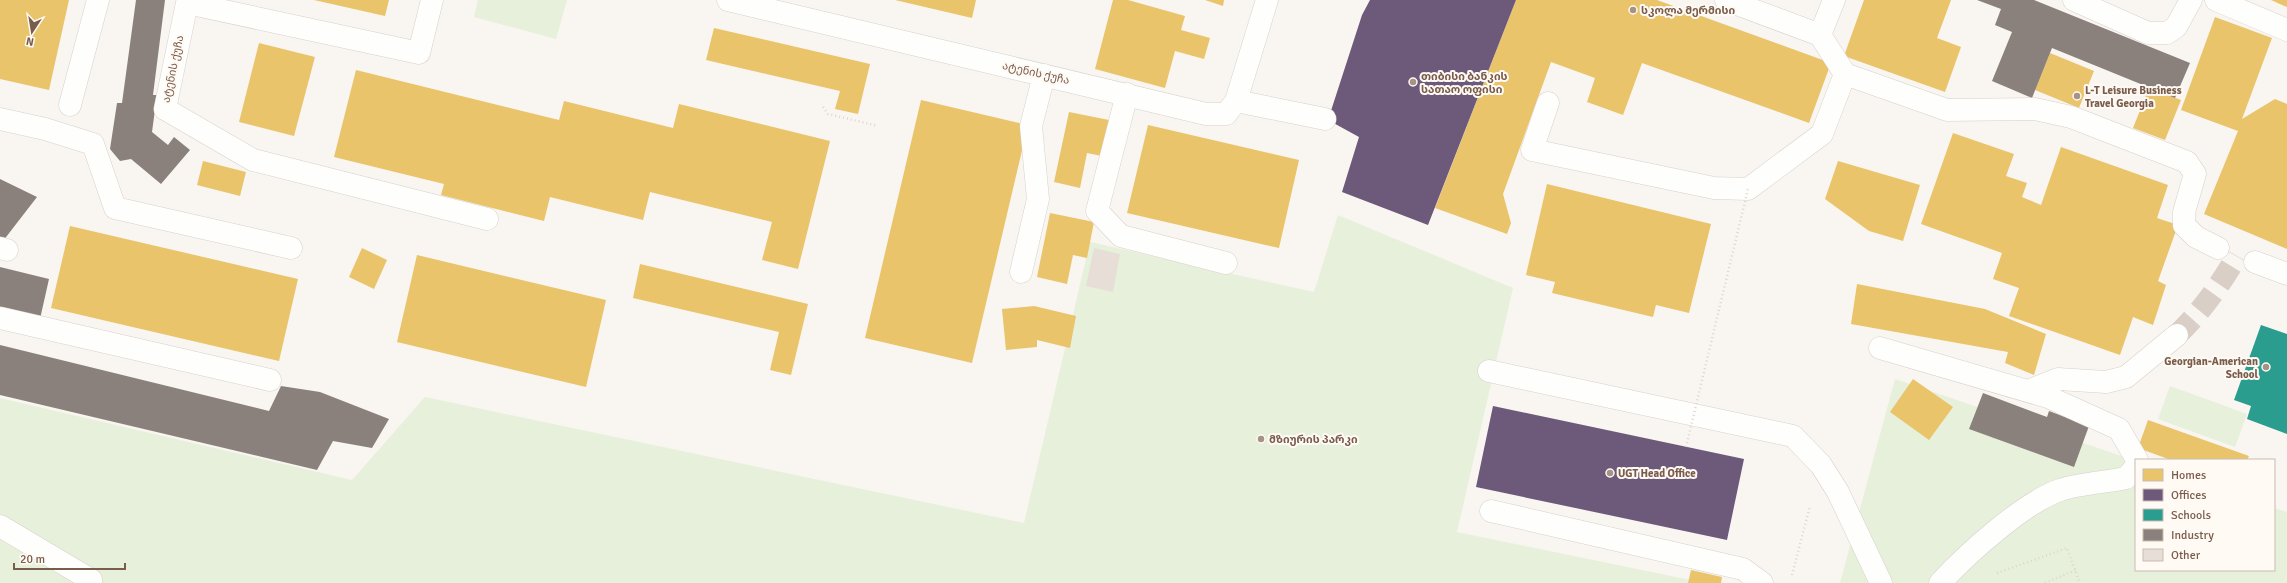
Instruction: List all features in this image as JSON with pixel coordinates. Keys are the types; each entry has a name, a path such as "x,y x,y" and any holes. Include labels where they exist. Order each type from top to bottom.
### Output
{"street":[{"path":"70,105 98,0"},
{"name":"ატენის ქუჩა","path":"432,0 419,53 187,3 165,109 253,160 486,219"},
{"name":"ატენის ქუჩა","path":"728,0 1206,114 1226,114 1236,101 1267,0"},
{"path":"1726,0 1820,35 1845,74 1947,110 2035,109 2071,117 2187,162 2195,174 2184,212 2184,225 2196,237 2218,248"},
{"path":"1820,35 1834,0"},
{"path":"2074,0 2148,33 2167,33 2176,27 2191,0"},
{"path":"2216,0 2287,30"},
{"path":"1548,104 1532,150 1714,188 1748,189 1822,134 1845,74"},
{"path":"1021,272 1038,199 1031,126 1044,75"},
{"path":"1127,94 1097,211 1121,236 1226,263"},
{"path":"1236,101 1325,119"},
{"path":"0,119 46,129 93,144 115,208 291,248"},
{"path":"2255,262 2287,274"},
{"path":"0,318 270,380"},
{"path":"2028,391 2058,379 2106,382 2126,377 2177,335"},
{"path":"1880,348 2048,397 2119,429 2136,459"},
{"path":"1489,371 1793,436 1821,465 1838,492 1881,583"},
{"path":"1940,583 1954,568 2019,513 2042,497 2061,489 2126,478 2135,471"},
{"path":"1491,511 1743,569 1762,583"},
{"path":"0,526 91,580 91,583"}],"path":[{"path":"823,106 828,114 878,126"},
{"path":"1686,447 1748,189"},
{"path":"1791,576 1821,465"},
{"path":"1990,575 2067,548 2080,583"},
{"path":"2045,583 2076,570"}],"green space":[{"path":"478,0 567,0 556,39 474,17"},
{"name":"მზიურის პარკი","path":"1338,215 1513,288 1457,532 1705,583 0,583 0,398 352,480 425,397 1024,523 1090,242 1314,292"},
{"path":"1895,379 2135,461 2135,571 2275,571 2275,508 2287,512 2287,583 1840,583"},
{"path":"2170,386 2247,414 2235,447 2158,419"}],"building: Homes":[{"path":"0,0 69,0 49,90 0,79"},
{"path":"314,0 389,0 385,16"},
{"path":"895,0 976,0 972,18"},
{"path":"1113,0 1128,0 1185,16 1181,30 1210,38 1204,59 1175,51 1165,88 1095,69"},
{"path":"1205,0 1224,0 1223,6"},
{"path":"1516,0 1657,0 1831,63 1809,123 1642,63 1623,115 1587,102 1595,78 1551,62 1503,194 1511,223 1507,234 1435,208"},
{"path":"1864,0 1951,0 1937,38 1961,47 1945,92 1844,56"},
{"path":"2271,0 2287,0 2287,7 2282,5"},
{"path":"2215,17 2272,38 2242,119 2275,99 2287,104 2287,249 2204,214 2238,131 2181,110"},
{"path":"714,28 870,64 858,114 835,109 840,91 706,60"},
{"path":"259,43 315,57 294,136 239,122"},
{"path":"2050,53 2094,71 2079,108 2035,90"},
{"path":"356,70 559,120 564,101 673,128 679,104 830,141 798,269 762,260 772,222 650,192 643,220 550,197 544,221 441,195 444,184 334,157"},
{"path":"2149,88 2181,100 2165,140 2133,128"},
{"path":"921,100 1028,125 972,363 865,338"},
{"path":"1069,112 1109,120 1102,156 1087,153 1080,188 1054,182"},
{"path":"1148,125 1299,160 1279,248 1127,213"},
{"path":"1953,133 2014,154 2006,176 2027,183 2022,197 2041,205 2061,147 2168,185 2157,218 2178,225 2158,281 2166,285 2153,325 2133,317 2120,355 2009,316 2019,288 1993,279 2002,253 1921,224"},
{"path":"203,161 246,172 240,196 197,185"},
{"path":"1838,161 1920,185 1903,241 1869,231 1825,199"},
{"path":"1547,184 1711,224 1689,313 1656,305 1653,317 1552,293 1555,282 1526,275"},
{"path":"1050,213 1094,222 1087,258 1073,255 1067,284 1037,277"},
{"path":"70,226 298,279 279,361 51,308"},
{"path":"362,248 387,260 374,289 349,277"},
{"path":"417,255 606,300 586,387 397,342"},
{"path":"640,264 808,304 791,375 770,370 779,332 633,298"},
{"path":"1857,284 1985,309 2046,334 2034,375 2005,363 2008,352 1851,324"},
{"path":"1034,306 1076,316 1070,348 1037,340 1037,347 1006,350 1002,309"},
{"path":"1913,379 1953,407 1929,440 1890,412"},
{"path":"2148,420 2249,456 2248,459 2168,459 2138,448"},
{"path":"1691,570 1722,577 1721,583 1688,583"}],"building: Offices":[{"name":"თიბისი ბანკის სათაო ოფისი","path":"1370,0 1516,0 1428,225 1342,192 1359,137 1328,120 1362,15"},
{"name":"UGT Head Office","path":"1493,406 1744,459 1727,540 1476,487"}],"building: Schools":[{"name":"Georgian-American School","path":"2261,325 2287,334 2287,434 2247,419 2251,406 2234,400"}],"building: Industry":[{"path":"136,0 165,0 153,95 157,95 152,132 168,145 174,137 190,150 161,184 131,159 120,161 110,149 117,103 122,103"},
{"path":"1977,0 2034,0 2190,63 2175,98 2052,48 2032,98 1992,81 2012,32 1995,25 2001,9"},
{"path":"0,179 37,197 3,241 0,239"},
{"path":"0,267 49,279 40,319 0,309"},
{"path":"0,345 269,411 281,386 320,392 389,419 372,448 333,441 317,470 0,395"},
{"path":"1983,393 2047,417 2049,411 2089,426 2074,467 1969,429"}],"building: Other":[{"path":"1094,248 1120,254 1113,292 1086,286"}],"tunnel":[{"path":"2177,335 2195,317 2224,277 2237,256"}],"place":[{"name":"სკოლა მერმისი","path":"1633,10"},
{"name":"თიბისი ბანკის სათაო ოფისი","path":"1413,82"},
{"name":"L-T Leisure Business Travel Georgia","path":"2077,96"},
{"name":"Georgian-American School","path":"2266,367"},
{"name":"მზიურის პარკი","path":"1261,439"},
{"name":"UGT Head Office","path":"1610,473"}]}
